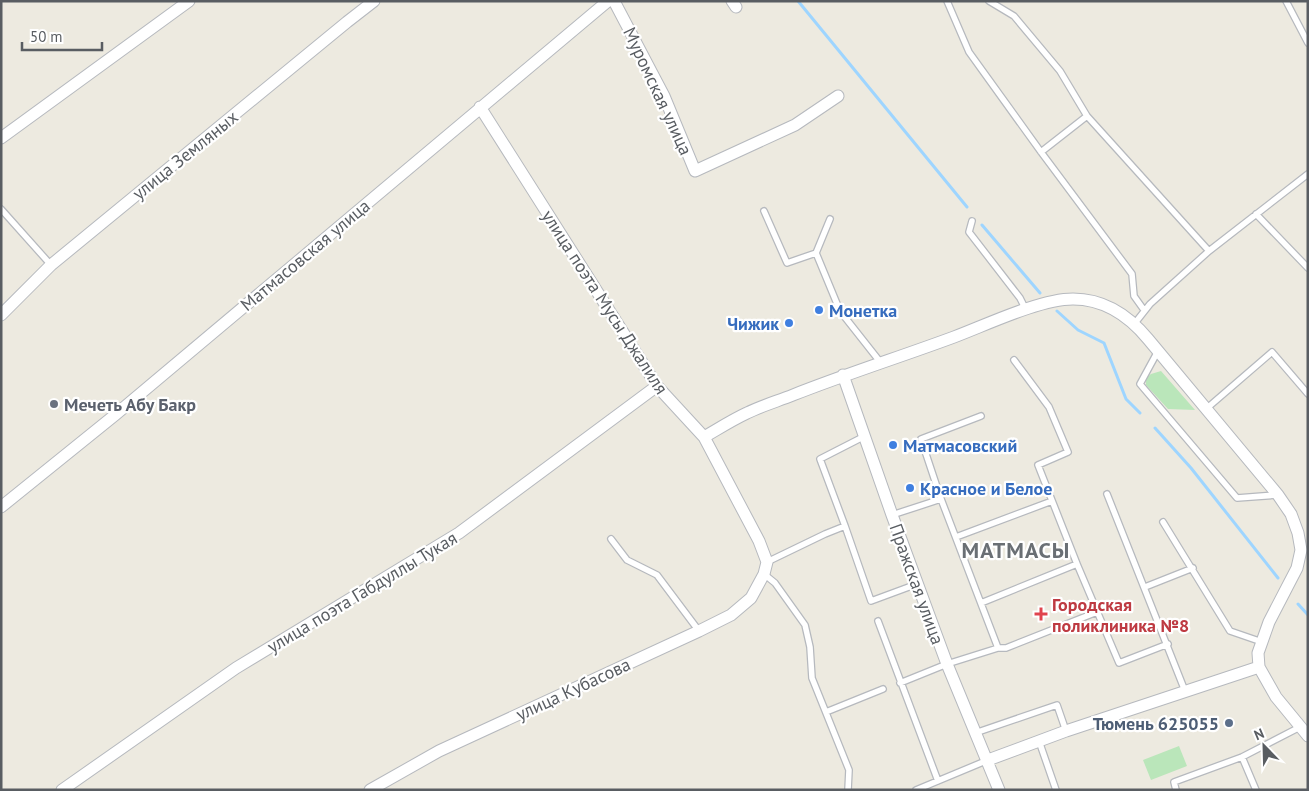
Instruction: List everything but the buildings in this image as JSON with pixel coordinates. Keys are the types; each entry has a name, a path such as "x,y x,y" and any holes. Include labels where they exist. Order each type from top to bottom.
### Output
{"street":[{"path":"1,138 189,1"},
{"name":"улица Земляных","path":"1,315 51,265 374,1"},
{"name":"Матмасовская улица","path":"1,506 115,415 608,1"},
{"name":"Муромская улица","path":"614,1 664,96 695,170 795,125 838,96"},
{"name":"улица поэта Мусы Джалиля","path":"480,108 657,386 704,437 767,562"},
{"path":"704,437 748,412 842,375 881,363 1026,310 1057,301 1073,299 1091,301 1122,314 1135,323 1278,495 1291,514 1304,551 1269,622 1258,653 1259,667 1276,697 1304,731"},
{"name":"Пражская улица","path":"842,375 917,584 999,790"},
{"name":"улица поэта Габдуллы Тукая","path":"62,790 236,668 459,533 657,386"},
{"path":"764,574 767,562"},
{"name":"улица Кубасова","path":"370,790 439,751 731,615 751,598 764,574"},
{"path":"988,760 1066,731 1259,667"}],"lane":[{"path":"947,1 969,52 1040,152 1132,274 1134,296 1144,310"},
{"path":"989,1 1014,16 1060,71 1087,116 1209,251"},
{"path":"1286,1 1308,43"},
{"path":"1040,152 1087,116"},
{"path":"1135,323 1144,310 1209,251 1308,174"},
{"path":"1,210 51,265"},
{"path":"764,211 787,263 816,252"},
{"path":"1256,214 1308,268"},
{"path":"830,219 816,252 840,311 881,363"},
{"path":"972,221 969,232 1020,298 1026,310"},
{"path":"1158,351 1140,384 1237,498 1278,495"},
{"path":"1206,409 1272,352 1308,394"},
{"path":"1014,360 1049,407 1068,452 1038,465 1119,663 1168,644"},
{"path":"981,416 921,439 941,499 998,648"},
{"path":"864,436 820,458 844,526 871,601 917,584"},
{"path":"1108,494 1185,691"},
{"path":"892,516 941,499"},
{"path":"956,537 1052,501"},
{"path":"1163,522 1230,631 1262,642"},
{"path":"767,562 844,526"},
{"path":"611,539 627,560 657,575 699,631"},
{"path":"981,603 1077,564"},
{"path":"1145,587 1193,568"},
{"path":"764,574 776,583 805,626 810,647 812,678 849,770 848,790"},
{"path":"900,683 948,664 998,648 1006,648 1097,612"},
{"path":"878,621 938,781"},
{"path":"826,712 883,689"},
{"path":"975,733 1057,705 1066,731"},
{"path":"1176,790 1174,782 1242,757 1304,731"},
{"path":"1039,741 1056,790"},
{"path":"1242,757 1256,790"},
{"path":"916,790 988,760"}],"green space":[{"path":"1161,371 1195,410 1168,409 1146,385 1146,378 1151,374"},
{"path":"1179,746 1187,766 1151,780 1143,760"}],"waterway":[{"path":"798,1 967,207"},
{"path":"982,225 1040,293"},
{"path":"1057,311 1078,330 1104,343 1126,399 1140,413"},
{"path":"1155,428 1191,468 1278,578"},
{"path":"1298,604 1308,615"}],"place":[{"name":"Монетка","path":"819,310"},
{"name":"Чижик","path":"789,323"},
{"name":"Мечеть Абу Бакр","path":"54,404"},
{"name":"Матмасовский","path":"893,445"},
{"name":"Красное и Белое","path":"910,488"},
{"name":"Городская поликлиника №8","path":"1041,614"},
{"name":"Тюмень 625055","path":"1229,723"}],"district":[{"name":"МАТМАСЫ","path":"1016,550"}]}
